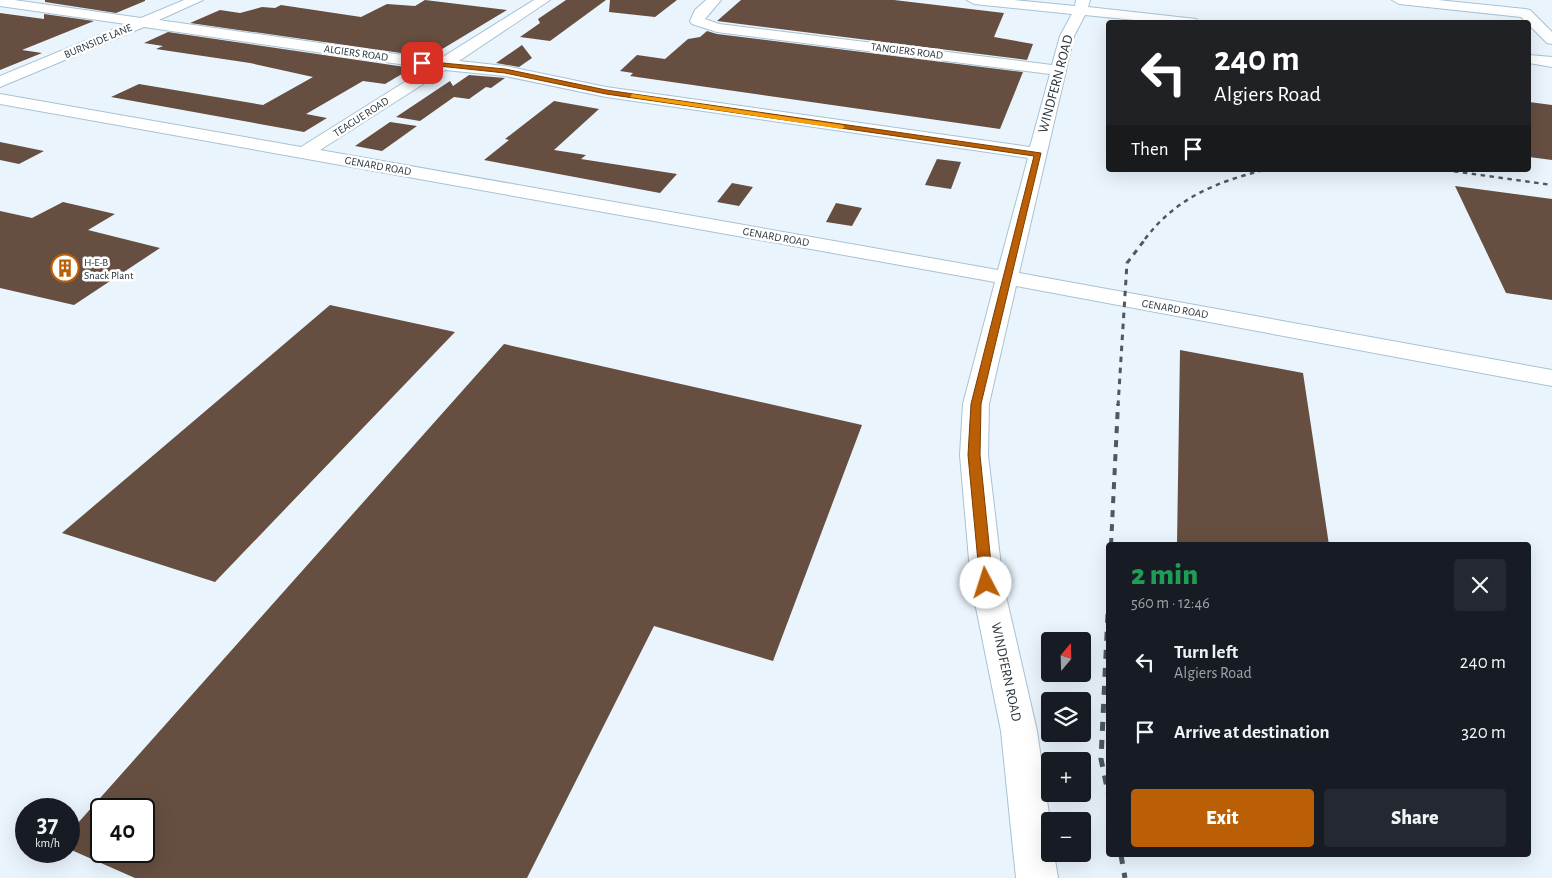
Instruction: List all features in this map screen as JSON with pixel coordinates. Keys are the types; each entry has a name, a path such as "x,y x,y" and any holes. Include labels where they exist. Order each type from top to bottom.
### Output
{"street":[{"name":"BURNSIDE LANE","path":"0,82 196,0"},
{"name":"TEAGUE ROAD","path":"305,152 441,66 538,0"},
{"name":"TANGIERS ROAD","path":"714,0 700,13 697,21 706,26 1059,70"},
{"path":"974,0 1082,6 1177,20"},
{"path":"1399,0 1525,12 1552,40"},
{"name":"ALGIERS ROAD","path":"0,2 441,66 457,65 505,71 606,92 1038,154"},
{"name":"WINDFERN ROAD","path":"1037,878 1018,731 986,583 974,455 976,404 1067,36 1082,6"},
{"path":"1531,60 1552,62"},
{"name":"GENARD ROAD","path":"0,99 1008,278 1552,378"}],"building":[{"path":"45,0 145,1 116,13 45,2"},
{"path":"425,0 507,10 429,57 190,23 220,10 240,13 262,7 275,8 281,5 361,17 387,4 415,6"},
{"path":"566,0 606,0 550,41 520,37 540,23 538,19"},
{"path":"610,0 677,0 655,17 609,12"},
{"path":"741,0 894,0 1004,13 994,37 1033,44 1027,60 717,21"},
{"path":"0,13 44,19 44,14 94,21 22,50 42,53 0,70"},
{"path":"707,31 717,34 1023,72 1000,129 630,76 633,73 620,71 637,55 665,59 688,39 700,37"},
{"path":"168,32 412,68 385,84 363,81 306,114 327,118 304,132 111,97 139,84 263,105 313,77 250,63 156,49 163,46 144,43"},
{"path":"522,45 532,58 519,67 496,63"},
{"path":"469,75 505,78 491,88 486,87 469,99 454,97 420,121 396,117 450,81 453,86"},
{"path":"554,101 599,109 554,150 586,155 581,159 677,174 660,193 484,160 509,140 505,139"},
{"path":"1531,102 1552,105 1552,160 1531,157"},
{"path":"390,122 417,126 382,151 355,146"},
{"path":"0,142 44,151 19,164 0,160"},
{"path":"937,159 961,162 951,189 925,185"},
{"path":"732,183 753,187 739,206 717,202"},
{"path":"1455,186 1552,199 1552,300 1506,293"},
{"name":"H-E-B Snack Plant","path":"63,202 115,214 88,230 160,248 74,305 0,288 0,211 32,218"},
{"path":"836,203 862,208 852,226 826,222"},
{"path":"330,305 455,332 215,582 62,533"},
{"path":"504,344 862,425 773,661 654,626 527,878 135,878 101,863 155,863 155,798 100,798"},
{"path":"1180,350 1303,373 1329,542 1177,542"},
{"path":"90,809 90,858 80,854 80,821"}],"railway":[{"path":"1145,239 1157,225 1184,202 1213,186 1257,172"},
{"path":"1459,172 1552,185"},
{"path":"1118,406 1127,263 1146,238"},
{"path":"1111,542 1118,404"},
{"path":"1106,655 1101,759 1106,783"},
{"path":"1121,857 1125,878"}],"slow traffic":[{"path":"632,96 842,127"}],"place":[{"name":"H-E-B Snack Plant","path":"65,268"}],"route":[{"path":"422,63 505,71 606,92 929,140 1038,154 976,404 974,455 986,583"}]}
